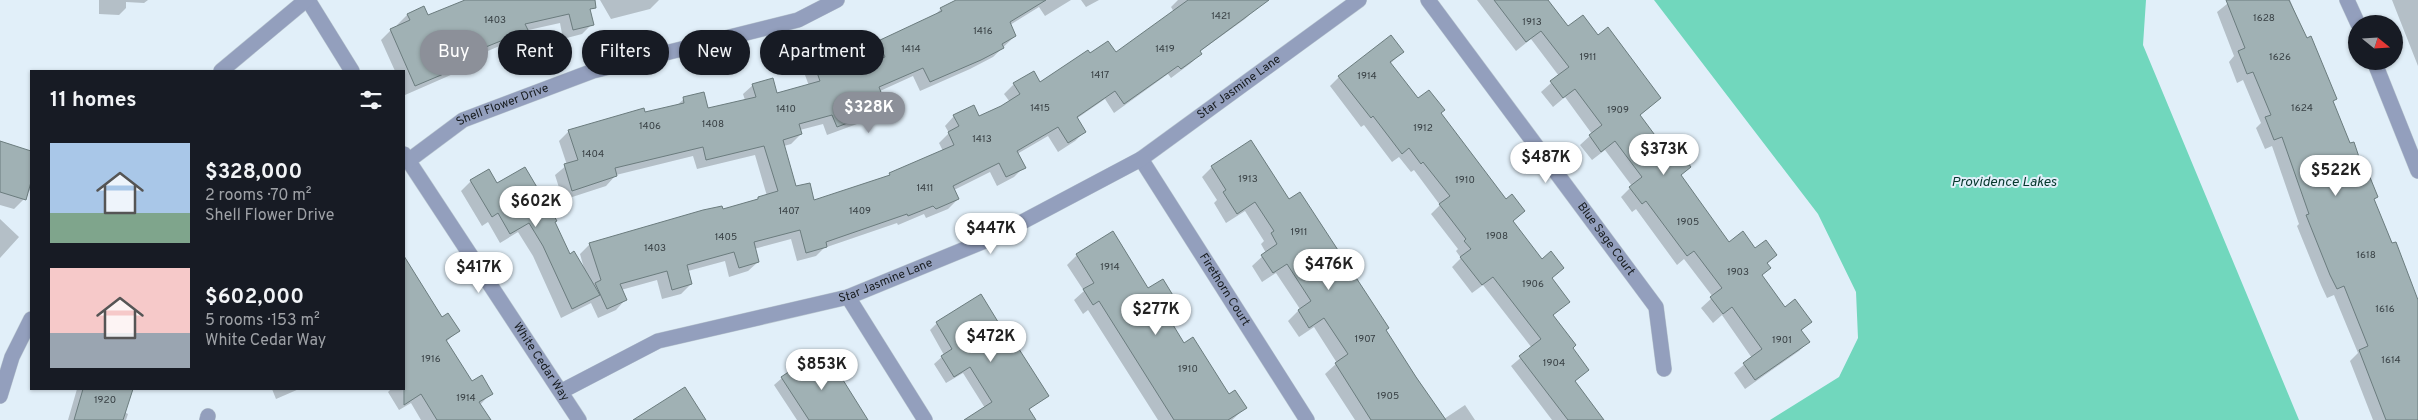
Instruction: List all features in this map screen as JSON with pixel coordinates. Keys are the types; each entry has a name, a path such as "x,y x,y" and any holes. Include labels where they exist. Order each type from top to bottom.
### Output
{"street":[{"path":"222,70 307,0 351,70"},
{"name":"Shell Flower Drive","path":"406,157 463,120 593,71 798,20 837,0"},
{"name":"Star Jasmine Lane","path":"562,391 658,342 848,297 992,238 1142,159 1359,0"},
{"name":"Blue Sage Court","path":"1428,0 1656,307 1664,369"},
{"path":"2347,0 2354,15"},
{"path":"2378,70 2418,171"},
{"name":"White Cedar Way","path":"406,157 562,391 579,420"},
{"name":"Firethorn Court","path":"1142,159 1307,420"},
{"path":"848,297 925,420"},
{"path":"0,396 12,357 30,321"}],"water":[{"name":"Providence Lakes","path":"1654,0 2146,0 2143,45 2299,420 1770,420 1839,377 1858,338 1856,292 1818,214"}],"building":[{"path":"465,0 595,0 596,8 590,9 594,25 573,30 569,14 525,24 528,30 498,30 498,42 488,46 488,30 420,30 420,75 441,75 415,86 390,29 410,20 407,14 424,6 428,15"},
{"path":"956,0 1046,0 1010,22 1016,36 1002,44 1004,48 981,60 930,82 923,68 879,87 887,108 837,127 832,115 799,124 802,134 783,140 796,186 810,183 814,200 890,175 889,173 954,145 948,132 959,126 953,115 974,105 979,116 1001,106 1020,94 1013,83 1034,71 1040,82 1088,50 1090,53 1108,41 1116,52 1188,0 1269,0 1200,51 1202,54 1181,69 1178,66 1124,104 1115,91 1077,117 1086,132 1068,143 1058,127 1017,151 1026,168 1006,177 999,163 953,186 959,199 936,209 933,206 908,216 907,214 826,242 827,247 806,253 800,230 754,242 759,262 739,268 734,252 687,265 692,284 672,290 667,271 620,284 627,300 607,309 595,283 601,280 589,243 703,210 722,206 723,209 778,191 764,146 706,160 703,147 615,168 617,176 572,191 564,164 578,160 568,130 644,108 645,112 684,103 683,97 704,92 708,108 756,97 752,84 773,78 777,93 820,81 818,75 884,75 884,38 942,11 940,8"},
{"path":"1494,0 1548,0 1568,26 1583,15 1598,35 1608,27 1661,98 1640,115 1663,146 1670,140 1691,167 1681,175 1729,242 1743,231 1755,248 1766,240 1777,255 1767,263 1771,268 1762,275 1785,307 1795,299 1812,322 1801,330 1810,342 1755,380 1743,363 1762,349 1732,307 1723,314 1710,297 1722,288 1694,251 1687,256 1646,201 1642,204 1629,187 1642,177 1615,141 1601,152 1589,135 1602,125 1575,89 1563,98 1550,81 1569,67 1541,31 1526,42"},
{"path":"2226,0 2289,0 2307,38 2311,36 2337,99 2333,101 2350,143 2354,142 2364,172 2367,170 2378,197 2374,199 2392,243 2396,242 2418,300 2418,420 2386,420 2359,350 2368,346 2344,286 2337,289 2330,275 2306,215 2309,214 2282,137 2274,140 2265,117 2271,115 2253,72 2247,74 2238,51 2245,48"},
{"path":"1391,35 1404,52 1390,62 1418,98 1429,90 1445,110 1441,113 1506,199 1512,194 1525,211 1513,221 1542,259 1551,251 1564,268 1552,278 1570,302 1553,315 1576,345 1573,348 1589,370 1575,381 1604,420 1568,420 1519,356 1541,339 1493,277 1482,285 1460,257 1471,249 1464,241 1466,239 1439,204 1450,196 1423,162 1421,164 1409,148 1402,154 1373,116 1371,118 1338,76"},
{"path":"1251,140 1289,199 1300,192 1389,328 1386,330 1416,377 1446,420 1371,420 1335,363 1348,354 1324,318 1309,328 1298,310 1311,301 1287,264 1273,273 1261,255 1277,244 1271,233 1274,231 1255,202 1237,214 1223,192 1226,190 1211,166"},
{"path":"0,141 30,151 30,186 26,200 0,192"},
{"path":"525,167 557,221 555,222 570,254 574,251 600,295 572,309 543,246 529,223 510,234 498,213 492,217 470,180 489,169 497,183"},
{"path":"1113,231 1148,288 1163,279 1174,297 1161,305 1184,343 1193,337 1229,394 1235,390 1247,408 1228,420 1174,420 1099,301 1093,305 1083,289 1094,283 1076,254"},
{"path":"405,258 442,317 448,313 460,331 446,340 472,381 482,375 493,394 479,402 491,420 437,420 421,394 404,405"},
{"path":"981,294 1014,348 1017,346 1049,396 1029,409 1036,420 964,420 992,402 970,367 954,377 941,356 952,349 936,322"},
{"path":"820,351 830,366 833,364 868,420 809,420 781,377"},
{"path":"685,387 706,420 633,420"},
{"path":"83,390 133,390 123,420 74,420"}]}
